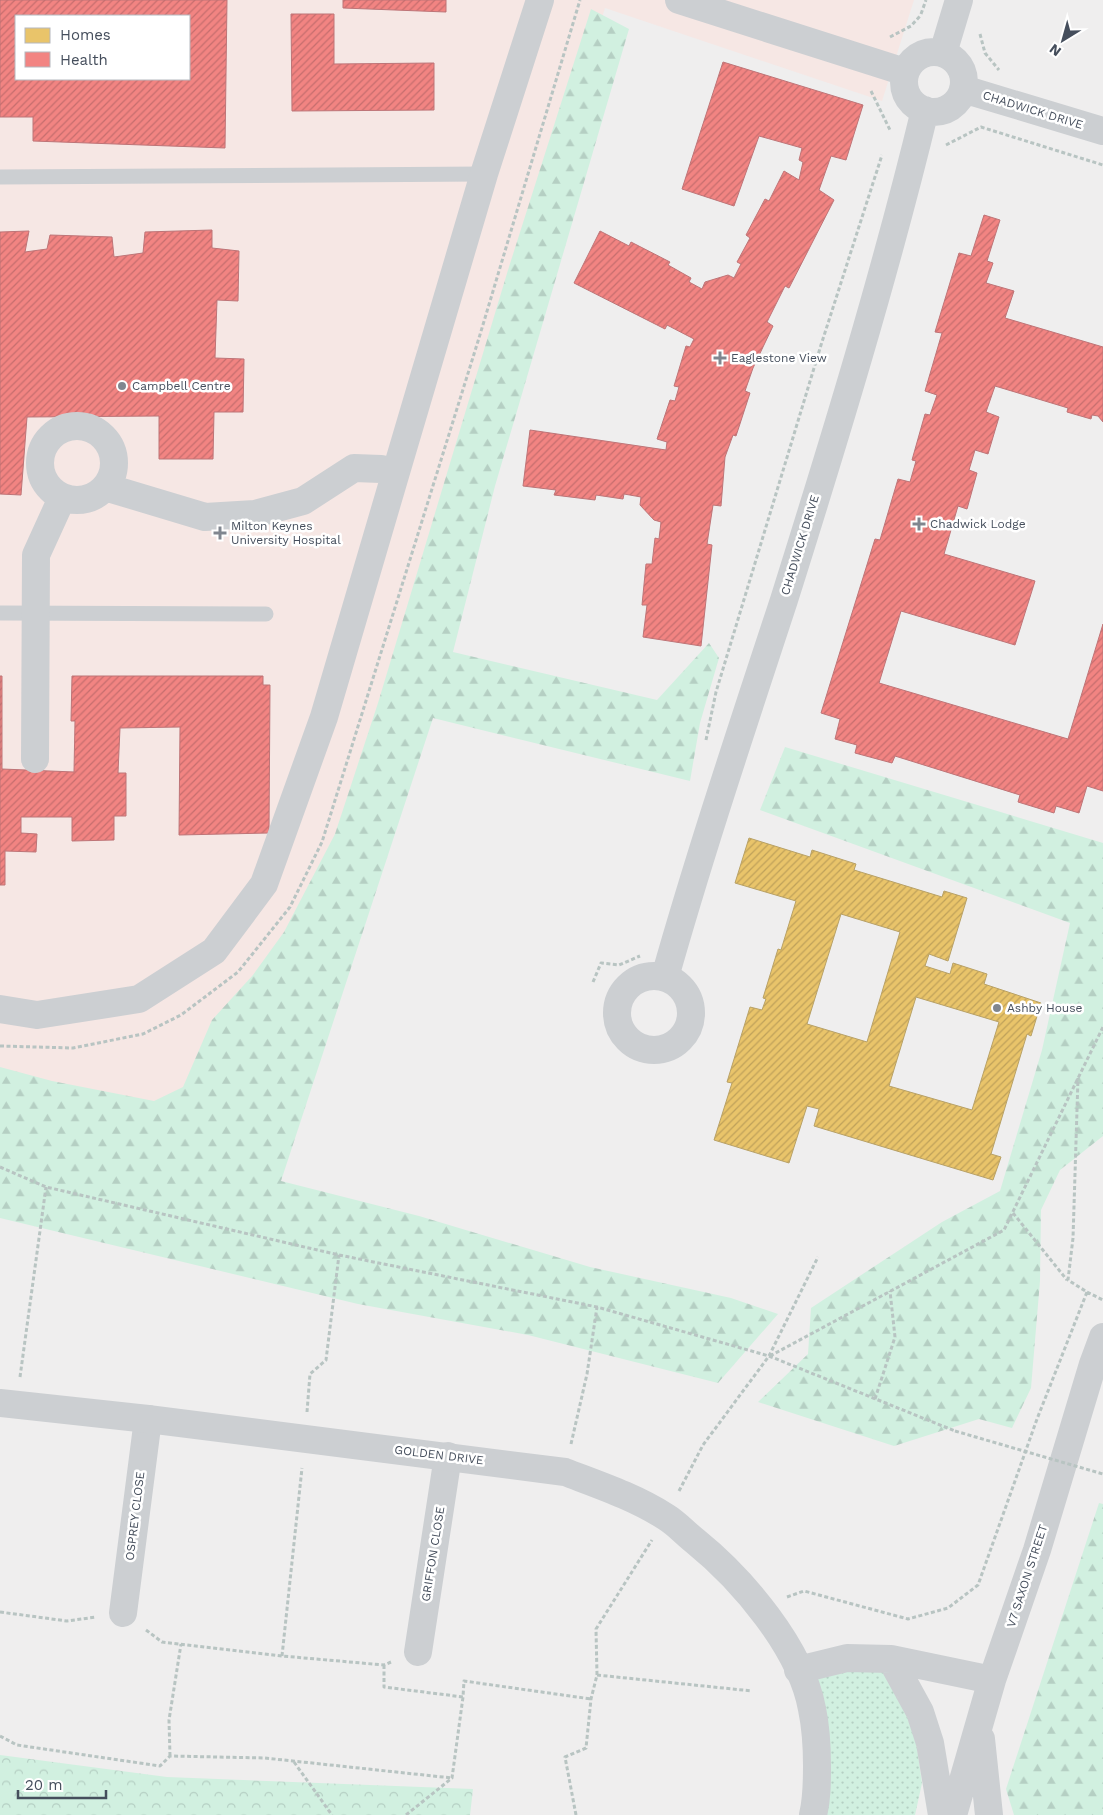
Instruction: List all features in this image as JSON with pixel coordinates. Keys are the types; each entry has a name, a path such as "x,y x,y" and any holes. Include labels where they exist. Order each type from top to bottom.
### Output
{"street":[{"path":"0,1008 37,1015 139,999 214,951 264,884 324,717 484,174 540,0"},
{"path":"680,0 905,72"},
{"path":"942,53 959,0"},
{"path":"933,52 942,53 958,63 964,80 963,89 959,98 944,110 925,110 910,100 905,91 905,72 916,57 933,52"},
{"name":"CHADWICK DRIVE","path":"963,89 1103,131"},
{"name":"CHADWICK DRIVE","path":"665,978 713,816 784,598 868,323 925,110"},
{"path":"72,426 89,427 100,433 109,442 114,454 115,472 105,487 89,499 62,498 46,485 40,473 40,454 46,442 60,430 72,426"},
{"path":"105,487 205,517 255,514 302,501 354,468 381,469 396,472"},
{"path":"35,759 36,555 62,498"},
{"name":"V7 SAXON STREET","path":"953,1815 992,1680 1037,1550 1093,1364 1103,1337"},
{"name":"GOLDEN DRIVE","path":"8,1404 148,1419 565,1472 628,1497 666,1517 718,1559 761,1607 798,1670 812,1707 817,1741 816,1800 813,1815"},
{"name":"OSPREY CLOSE","path":"123,1613 148,1419"},
{"name":"GRIFFON CLOSE","path":"418,1652 448,1456"},
{"path":"798,1670 847,1658 891,1659 992,1680"},
{"path":"891,1659 920,1712 930,1743 942,1815"},
{"path":"980,1725 990,1815"}],"lane":[{"path":"0,177 484,174"},
{"path":"0,613 266,614"}],"path":[{"path":"979,31 985,53 1000,71 983,128"},
{"path":"945,146 983,128 1103,164"},
{"path":"887,140 890,130"},
{"path":"705,743 716,692 821,345 884,149"},
{"path":"593,982 601,963 619,966 640,957 644,952"},
{"path":"769,1356 1004,1230 1103,1027"},
{"path":"1068,1280 1073,1238 1078,1078"},
{"path":"0,1167 46,1187 339,1255 597,1307 769,1356 955,1431 1103,1474"},
{"path":"8,1404 46,1187"},
{"path":"1012,1213 1068,1280 1103,1300"},
{"path":"576,1815 565,1757 586,1748 591,1699 597,1675 596,1629 666,1517 703,1445 769,1356 818,1257"},
{"path":"875,1399 894,1337 890,1291"},
{"path":"761,1607 804,1591 908,1619 948,1608 978,1585 1037,1419 1087,1292"},
{"path":"565,1472 587,1374 597,1307"},
{"path":"0,1612 67,1621 123,1613 162,1642 282,1656 384,1665 418,1652"},
{"path":"170,1756 169,1720 181,1644"},
{"path":"384,1665 384,1686 463,1697"},
{"path":"597,1675 752,1691"},
{"path":"406,1815 452,1778 464,1681 591,1699"},
{"path":"0,1736 17,1745 160,1766 170,1756 266,1758 452,1778"},
{"path":"294,1762 332,1815"}],"shaded area":[{"name":"Milton Keynes University Hospital","path":"0,0 914,0 882,101 605,8 305,964 188,1155 0,1098"}],"green space":[{"path":"591,9 629,29 495,486 453,652 657,700 709,643 719,658 700,723 690,781 433,718 281,1181 419,1216 590,1267 731,1298 778,1314 718,1383 528,1335 358,1304 0,1218 0,1067 52,1081 154,1101 183,1087 212,1020 253,975 284,932 335,834 378,703 508,270"},
{"path":"785,747 1103,843 1103,1136 1060,1170 1041,1210 1040,1281 1031,1388 1012,1428 979,1419 894,1446 758,1402 808,1354 811,1308 942,1222 1000,1191 1042,1050 1070,923 760,810"},
{"path":"1099,1503 1103,1504 1103,1815 1014,1815 1006,1789"},
{"path":"891,1659 915,1733 922,1783 915,1815 813,1815 798,1670"},
{"path":"0,1755 167,1777 473,1789 470,1815 0,1815"}],"building: Homes":[{"name":"Ashby House","path":"749,838 810,857 812,850 856,864 854,870 942,897 944,891 967,898 948,961 929,954 925,966 950,974 953,963 987,974 984,984 1041,1003 1031,1036 1027,1034 991,1154 1001,1157 993,1180 814,1126 819,1109 807,1106 789,1163 714,1140 732,1083 727,1082 750,1007 762,1010 766,999 763,998 778,949 781,950 796,901 735,883","holes":["841,914 900,932 867,1042 807,1024","916,997 999,1022 972,1110 889,1086"]}],"building: Health":[{"path":"0,0 227,0 225,148 33,141 33,117 0,117"},
{"path":"343,0 446,0 446,12 343,8"},
{"path":"291,14 334,14 334,64 434,63 434,110 292,111"},
{"name":"Eaglestone View","path":"723,62 863,105 846,160 831,156 819,190 834,200 789,288 785,286 767,322 773,326 753,368 745,391 750,393 736,436 733,435 725,457 721,506 713,505 707,544 712,545 701,646 643,637 647,605 642,605 646,564 652,564 655,538 659,539 661,522 654,520 640,505 641,497 624,494 623,499 596,495 595,500 554,495 556,490 523,486 530,430 666,450 667,442 657,439 670,400 675,401 679,387 674,386 686,346 690,347 694,339 667,325 665,329 574,283 600,231 629,246 631,242 670,262 668,265 691,278 689,282 702,289 705,282 728,275 734,278 741,264 737,262 750,238 746,235 765,199 769,201 784,171 799,180 803,162 799,160 802,148 759,136 734,206 682,189"},
{"name":"Chadwick Lodge","path":"984,215 1000,220 987,261 993,263 986,283 1014,291 1005,318 1103,347 1103,422 1098,416 1092,415 1091,419 1067,412 1068,408 995,386 986,412 999,417 988,454 975,450 969,470 977,473 967,509 958,506 944,554 1035,581 1015,645 901,611 879,683 1068,739 1103,624 1103,791 1087,786 1079,813 1056,806 1054,813 1018,802 1020,795 895,756 892,763 855,753 857,745 835,739 840,719 821,713 875,539 880,540 898,479 910,482 916,461 912,460 925,414 930,415 937,395 925,391 942,333 935,332 959,253 971,256"},
{"name":"Campbell Centre","path":"212,230 212,248 239,251 238,301 217,300 215,358 244,359 243,412 214,412 213,459 159,459 159,416 27,417 21,495 0,494 0,232 29,231 25,252 47,249 50,235 112,237 114,257 143,253 145,232"},
{"path":"0,676 2,676 2,769 74,772 75,721 71,721 72,676 263,676 263,685 270,685 269,833 179,835 180,727 120,728 118,773 126,773 126,816 114,816 114,840 72,841 72,817 21,817 21,833 37,834 36,852 5,851 5,885 0,885"}],"place":[{"name":"Eaglestone View","path":"720,358"},
{"name":"Campbell Centre","path":"122,386"},
{"name":"Chadwick Lodge","path":"919,524"},
{"name":"Milton Keynes University Hospital","path":"220,533"},
{"name":"Ashby House","path":"997,1008"}]}
